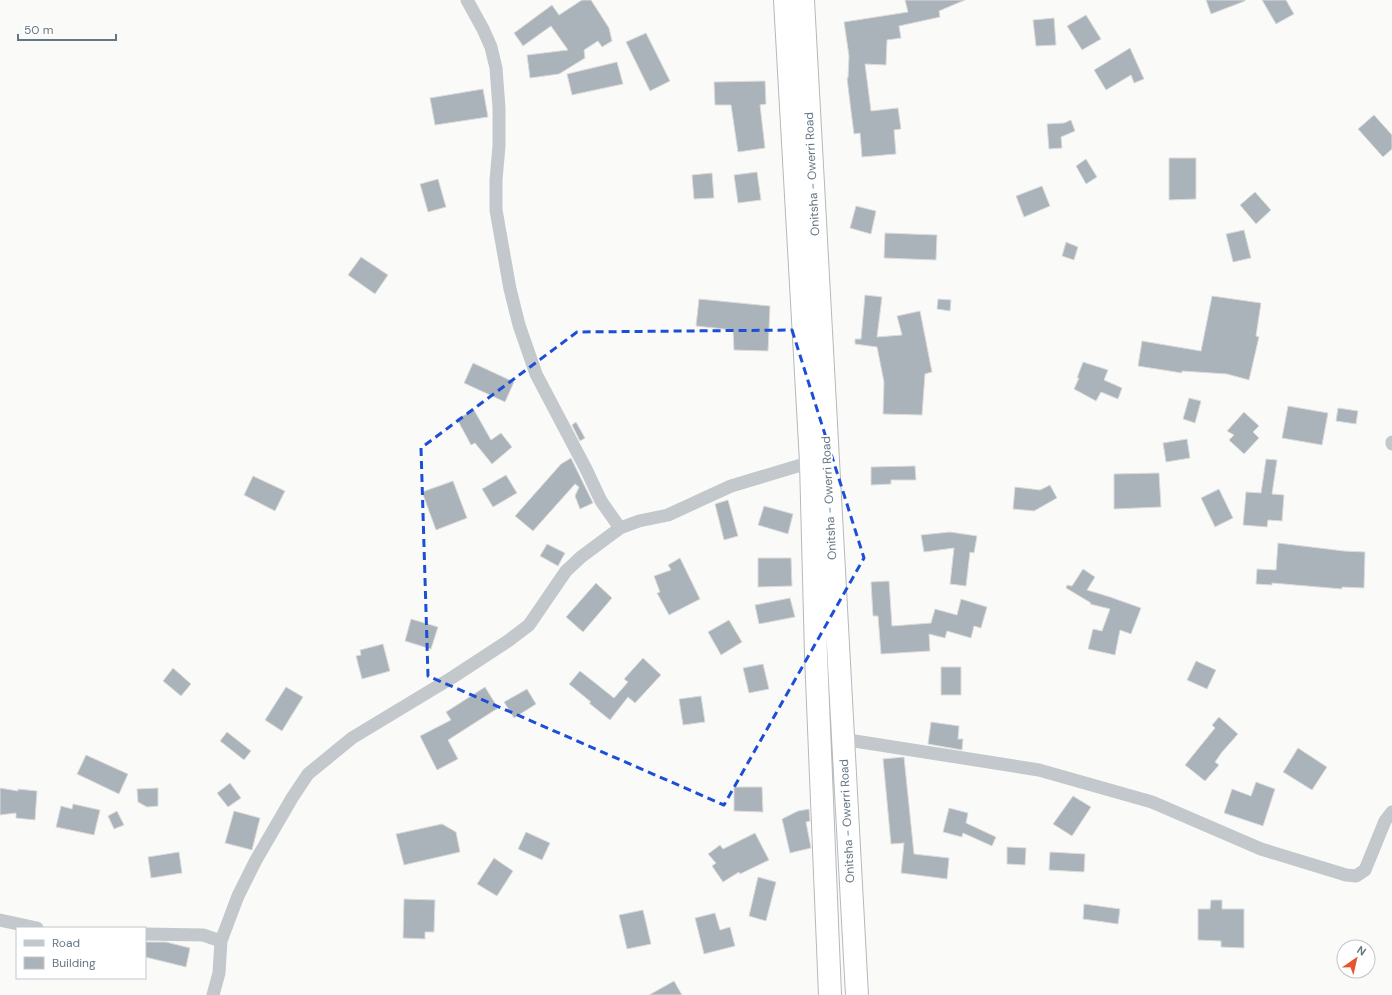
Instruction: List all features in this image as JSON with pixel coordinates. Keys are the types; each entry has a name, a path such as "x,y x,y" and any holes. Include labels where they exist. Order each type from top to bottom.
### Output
{"highway":[{"name":"Onitsha - Owerri Road","path":"785,0 811,462 816,655 830,995"},
{"name":"Onitsha - Owerri Road","path":"802,0 857,995"}],"street":[{"path":"467,0 483,28 491,47 496,68 500,138 496,180 496,210 510,289 519,325 536,374 583,462 601,501 620,528"},
{"path":"213,995 219,973 221,940 238,896 256,860 292,798 308,774 352,738 453,677 508,641 529,625 566,571 581,557 620,528 639,521 668,516 731,486 811,462"},
{"path":"842,740 1039,770 1152,802 1261,849 1346,875 1356,876 1365,870 1385,821 1392,812"},
{"path":"0,920 32,927"},
{"path":"146,934 203,935 221,940"}],"highlighted area":[{"path":"792,330 864,558 724,805 428,676 421,448 577,332"}],"building":[{"path":"582,0 591,0 609,28 612,41 602,47 598,41 584,50 585,58 559,74 530,78 527,55 568,50 551,26 523,46 514,33 552,5 559,15"},
{"path":"905,0 965,0 939,11 940,17 899,26 901,38 887,40 886,65 865,64 871,111 898,108 901,129 894,130 896,154 862,157 860,133 854,134 847,78 849,56 844,22 908,12"},
{"path":"1206,0 1245,0 1245,1 1211,14"},
{"path":"1262,0 1286,0 1294,14 1276,24"},
{"path":"1086,15 1101,39 1082,50 1067,26"},
{"path":"1054,18 1056,45 1036,46 1033,20"},
{"path":"646,33 670,81 650,91 626,42"},
{"path":"1130,48 1144,79 1134,83 1131,75 1106,90 1094,70"},
{"path":"617,62 623,84 572,95 567,74"},
{"path":"765,81 766,104 760,105 765,148 738,152 731,105 715,105 714,82"},
{"path":"483,89 488,117 435,125 430,98"},
{"path":"1374,115 1392,135 1392,149 1383,157 1358,129"},
{"path":"1071,120 1075,131 1061,137 1062,148 1049,149 1047,124 1064,123"},
{"path":"1169,158 1196,158 1196,199 1169,200"},
{"path":"1086,159 1097,177 1086,184 1076,166"},
{"path":"757,172 761,200 738,203 734,175"},
{"path":"712,173 714,198 694,199 692,175"},
{"path":"438,179 446,207 428,212 420,184"},
{"path":"1042,186 1050,206 1024,217 1016,196"},
{"path":"1255,192 1271,210 1256,224 1240,205"},
{"path":"856,206 876,211 871,234 850,228"},
{"path":"1244,230 1251,258 1233,262 1226,234"},
{"path":"885,233 937,235 936,260 884,258"},
{"path":"1066,242 1078,247 1074,260 1062,256"},
{"path":"361,257 388,275 375,294 348,275"},
{"path":"865,295 882,297 877,337 902,335 897,316 920,311 932,372 925,374 922,415 883,414 884,382 877,347 855,344 855,339 861,339"},
{"path":"1212,296 1261,303 1256,336 1259,337 1249,380 1227,374 1182,371 1182,373 1138,366 1142,341 1201,351"},
{"path":"699,299 770,306 768,351 734,350 733,330 696,326"},
{"path":"938,299 951,300 950,311 937,309"},
{"path":"1083,362 1108,370 1104,380 1122,388 1118,399 1101,392 1096,401 1074,389 1079,378 1077,378"},
{"path":"473,363 514,382 505,402 464,383"},
{"path":"1189,398 1201,401 1195,423 1183,419"},
{"path":"1288,406 1328,413 1322,445 1282,438"},
{"path":"1338,408 1358,411 1356,424 1336,421"},
{"path":"474,410 491,440 501,433 512,447 492,464 475,443 471,445 457,419"},
{"path":"1244,412 1259,426 1253,432 1259,438 1244,454 1229,440 1234,435 1227,431"},
{"path":"576,422 585,438 580,441 572,425"},
{"path":"1187,439 1190,458 1166,462 1163,443"},
{"path":"571,458 593,503 580,509 575,496 579,487 575,484 533,531 515,516 561,464"},
{"path":"1266,459 1277,460 1272,494 1284,495 1282,521 1268,520 1267,527 1243,525 1246,492 1261,493"},
{"path":"915,466 916,480 891,480 891,484 871,485 871,467"},
{"path":"1159,473 1161,507 1114,509 1114,474"},
{"path":"506,475 517,493 493,507 482,489"},
{"path":"253,476 285,491 275,511 244,495"},
{"path":"453,481 467,518 436,530 422,492"},
{"path":"1050,485 1057,498 1034,511 1013,509 1015,487 1040,490"},
{"path":"1219,489 1233,518 1215,527 1201,498"},
{"path":"728,500 738,536 724,540 715,504"},
{"path":"764,506 793,514 788,534 758,525"},
{"path":"950,532 977,536 974,553 970,552 966,586 950,584 954,548 924,552 921,535"},
{"path":"1278,543 1365,552 1364,588 1342,587 1342,589 1272,583 1272,585 1256,584 1257,569 1276,570"},
{"path":"547,544 565,553 558,566 540,556"},
{"path":"680,558 700,599 669,615 657,593 660,592 654,576 671,570 668,565"},
{"path":"758,558 791,558 792,586 758,587"},
{"path":"1083,569 1095,577 1087,590 1141,608 1131,634 1120,630 1115,655 1088,649 1093,629 1102,631 1110,609 1090,604 1091,603 1066,588 1067,585 1072,586"},
{"path":"889,581 892,626 931,623 935,609 957,615 961,599 987,607 981,628 974,626 971,638 947,631 945,638 929,634 930,651 881,654 878,616 873,616 871,582"},
{"path":"596,583 612,598 583,632 566,617"},
{"path":"790,598 795,617 759,624 755,605"},
{"path":"411,619 438,627 431,649 405,641"},
{"path":"729,620 742,642 721,655 708,632"},
{"path":"383,644 390,671 362,679 356,656 361,655 360,650"},
{"path":"643,658 661,675 635,703 628,697 610,720 569,684 580,671 614,698 628,682 624,679"},
{"path":"1196,661 1216,670 1207,689 1187,680"},
{"path":"763,664 769,689 749,693 743,668"},
{"path":"941,667 961,667 961,695 941,695"},
{"path":"173,668 191,684 181,696 163,681"},
{"path":"286,687 303,697 282,731 265,720"},
{"path":"485,687 498,708 448,740 458,759 437,770 420,736 451,720 446,712"},
{"path":"527,689 536,704 514,718 504,702"},
{"path":"701,696 705,722 683,725 679,699"},
{"path":"1219,717 1238,734 1222,752 1215,762 1219,765 1205,781 1185,765 1215,728 1212,725"},
{"path":"931,722 959,726 958,739 963,739 962,750 928,744"},
{"path":"227,732 251,751 244,760 220,741"},
{"path":"1298,748 1327,767 1312,790 1283,772"},
{"path":"86,755 128,774 119,794 77,774"},
{"path":"904,757 914,854 949,858 947,879 901,873 904,843 891,844 883,759"},
{"path":"1256,782 1275,789 1263,826 1224,813 1232,789 1251,796"},
{"path":"230,783 241,798 228,807 217,793"},
{"path":"734,787 762,787 763,812 734,811"},
{"path":"0,788 18,791 18,789 37,791 35,820 16,818 16,813 0,815"},
{"path":"158,788 158,806 147,807 138,802 137,789"},
{"path":"1073,796 1091,807 1072,836 1053,824"},
{"path":"73,804 100,810 94,835 56,827 61,806 72,809"},
{"path":"949,808 968,813 966,823 996,837 992,846 963,833 962,837 943,832"},
{"path":"809,809 810,821 806,822 811,848 790,853 782,819 798,811"},
{"path":"117,811 124,825 114,829 108,816"},
{"path":"234,811 260,818 252,850 225,843"},
{"path":"442,824 456,832 460,852 404,865 396,834"},
{"path":"526,832 550,843 542,860 518,849"},
{"path":"755,833 769,860 740,874 739,872 723,882 712,866 716,863 708,854 720,845 723,849"},
{"path":"1007,847 1026,848 1025,865 1007,864"},
{"path":"179,852 182,873 151,878 148,857"},
{"path":"1050,852 1085,854 1084,872 1049,870"},
{"path":"494,858 513,871 497,896 477,884"},
{"path":"758,877 776,882 766,921 749,916"},
{"path":"404,899 435,900 434,932 425,932 425,939 403,938"},
{"path":"1211,900 1222,900 1222,909 1244,909 1244,948 1221,947 1221,941 1198,940 1198,909 1210,909"},
{"path":"1084,904 1120,909 1118,924 1083,919"},
{"path":"643,910 651,944 627,949 619,915"},
{"path":"715,913 720,930 730,927 735,946 704,954 695,918"},
{"path":"146,942 166,942 190,948 186,967 146,957"},
{"path":"674,981 682,995 649,995"}]}
